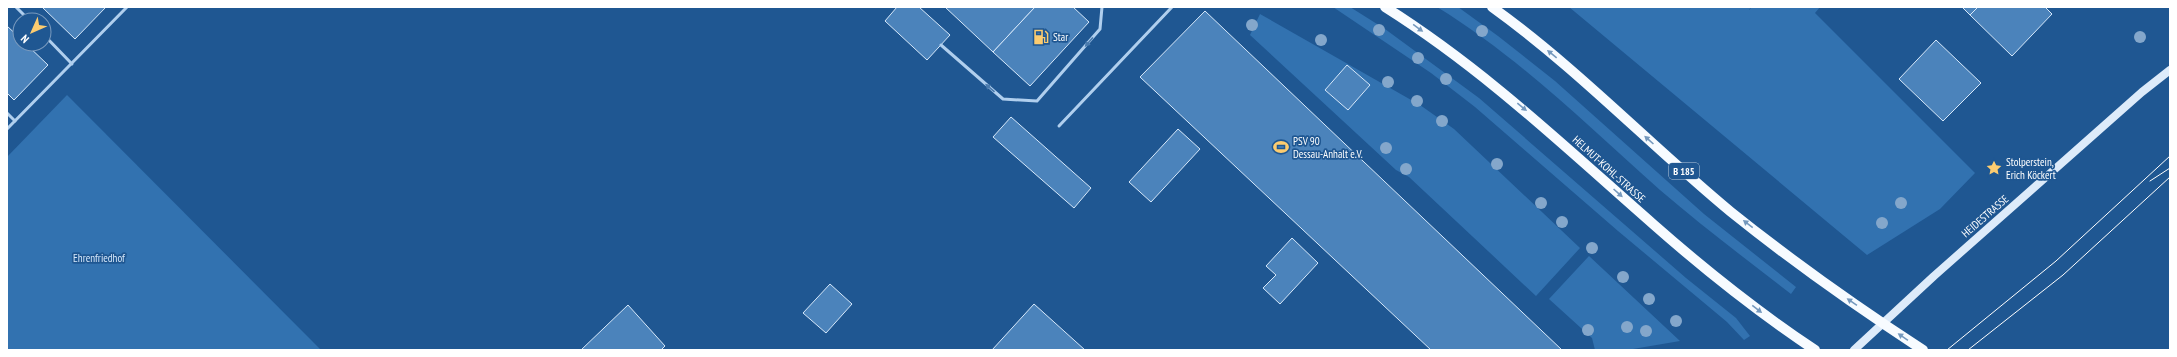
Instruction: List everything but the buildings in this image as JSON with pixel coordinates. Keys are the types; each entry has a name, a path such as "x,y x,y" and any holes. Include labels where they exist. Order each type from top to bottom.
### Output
{"main road":[{"name":"HELMUT-KOHL-STRASSE","path":"1385,7 1465,62 1501,90 1654,225 1766,316 1815,350"},
{"name":"B 185","path":"1492,7 1561,62 1731,212 1837,292 1923,350"}],"street":[{"name":"HEIDESTRASSE","path":"1854,350 1884,324 1934,276 2142,92 2170,70"}],"lane":[{"path":"7,129 127,7"},
{"path":"941,45 1003,99 1037,101 1100,30 1102,7"},
{"path":"1059,126 1172,7"},
{"path":"52,43 72,64"},
{"path":"7,113 15,121"}],"green space":[{"path":"1333,7 1350,7 1385,29 1479,98 1686,278 1736,318 1750,336 1744,340 1727,322 1618,231 1475,107 1431,73"},
{"path":"1437,7 1458,7 1498,36 1555,81 1704,214 1796,287 1791,294 1660,190 1580,117 1525,70 1497,48"},
{"path":"1569,7 1751,7 1749,10 1752,7 1820,7 1815,13 1975,173 1940,209 1867,255"},
{"path":"1260,14 1420,105 1454,129 1580,248 1536,296 1409,177 1396,170 1250,35"},
{"name":"Ehrenfriedhof","path":"67,95 321,350 7,350 7,157"},
{"path":"1589,256 1680,341 1627,350 1595,350 1592,338 1549,299"}],"tram line":[{"path":"1947,350 2056,261 2170,156"},
{"path":"2150,181 2170,168"},
{"path":"1968,350 2063,275 2170,177"}],"place":[{"name":"Star","path":"1041,37"},
{"name":"PSV 90 Dessau-Anhalt e.V.","path":"1281,147"},
{"name":"Stolperstein, Erich Köckert","path":"1994,168"}]}
